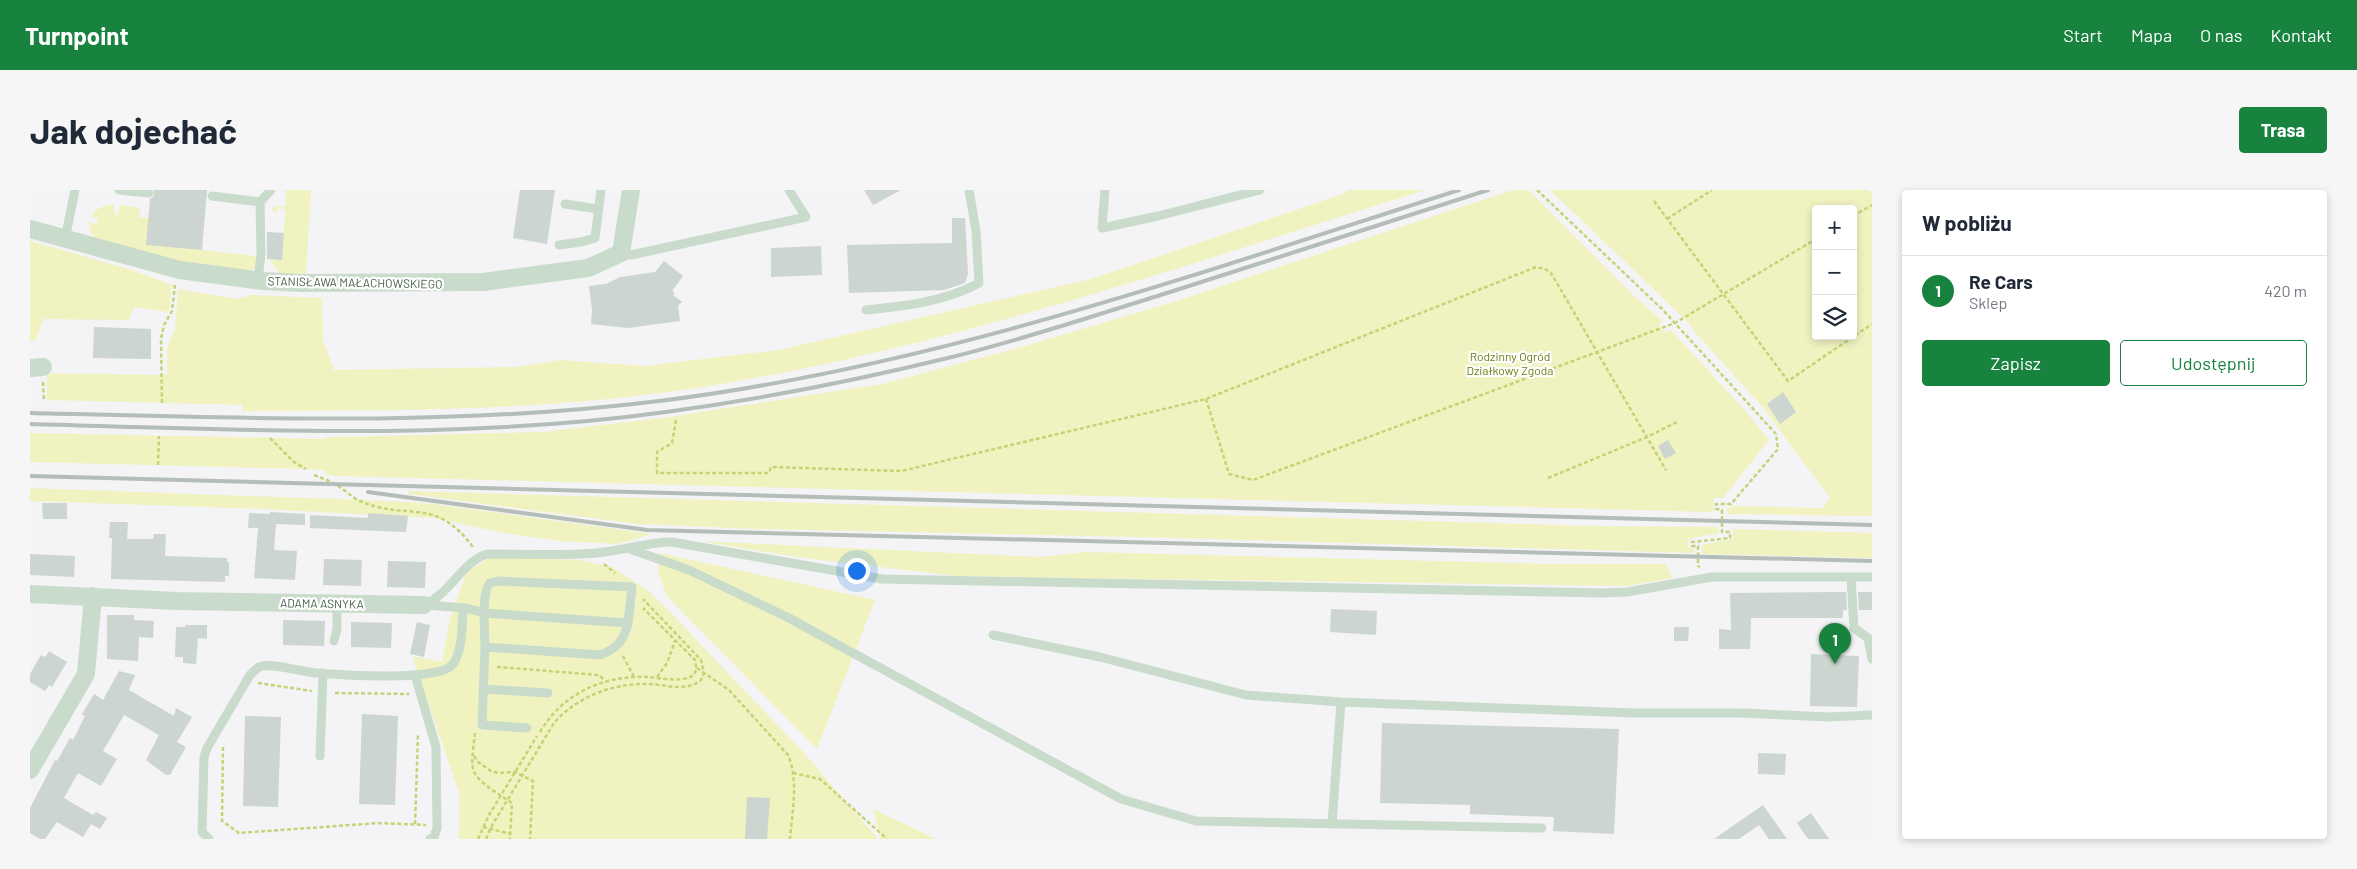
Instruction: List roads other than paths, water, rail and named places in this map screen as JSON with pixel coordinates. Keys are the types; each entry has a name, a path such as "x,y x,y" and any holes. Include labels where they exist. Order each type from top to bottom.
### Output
{"street":[{"path":"621,253 631,190"},
{"name":"STANISŁAWA MAŁACHOWSKIEGO","path":"30,229 180,270 258,280 360,283 483,282 588,268 621,253"},
{"name":"ADAMA ASNYKA","path":"30,594 177,600 424,605"},
{"path":"30,770 86,674 93,596"}],"lane":[{"path":"65,240 76,190"},
{"path":"119,190 149,193"},
{"path":"258,280 262,254 260,202 271,190"},
{"path":"559,245 595,238 601,190"},
{"path":"621,253 631,255 806,216 789,190"},
{"path":"866,310 910,306 935,300 979,283 976,231 969,190"},
{"path":"1105,190 1102,228 1260,190"},
{"path":"212,196 260,202"},
{"path":"565,204 598,209"},
{"path":"424,605 436,599 479,556 487,554 596,553 630,549 649,542 672,542 882,579 1604,593 1626,592 1689,580 1738,576 1872,577"},
{"path":"630,549 689,570 787,617 1121,799 1196,822 1542,828"},
{"path":"1851,577 1854,628 1868,638 1872,659"},
{"path":"485,647 588,655 600,655 611,651 618,646 625,635 631,591 498,581 490,583 486,589 484,613 485,647 482,725 527,728"},
{"path":"334,641 337,629 337,603"},
{"path":"424,605 463,608 484,613 628,623"},
{"path":"209,839 202,832 204,757 207,748 250,674 259,668 269,666 323,673 415,675 440,672 452,665 459,646 463,608"},
{"path":"993,635 1100,657 1246,695 1340,702 1634,713 1742,713 1829,717 1872,715"},
{"path":"320,756 323,673"},
{"path":"415,675 436,747 437,828 434,837 430,839"},
{"path":"484,689 548,694"},
{"path":"1332,823 1340,702"}],"railway":[{"path":"30,413 187,417 424,418 581,409 659,401 762,386 964,341 1064,314 1262,254 1459,190"},
{"path":"30,424 189,429 428,430 587,421 738,401 881,373 952,357 1006,342 1167,293 1488,190"},
{"path":"30,476 1872,525"},
{"path":"368,492 647,530 1872,561"}],"place":[{"name":"Re Cars","path":"1835,664"}],"park label":[{"name":"Rodzinny Ogród Działkowy Zgoda","path":"1510,363"}]}
